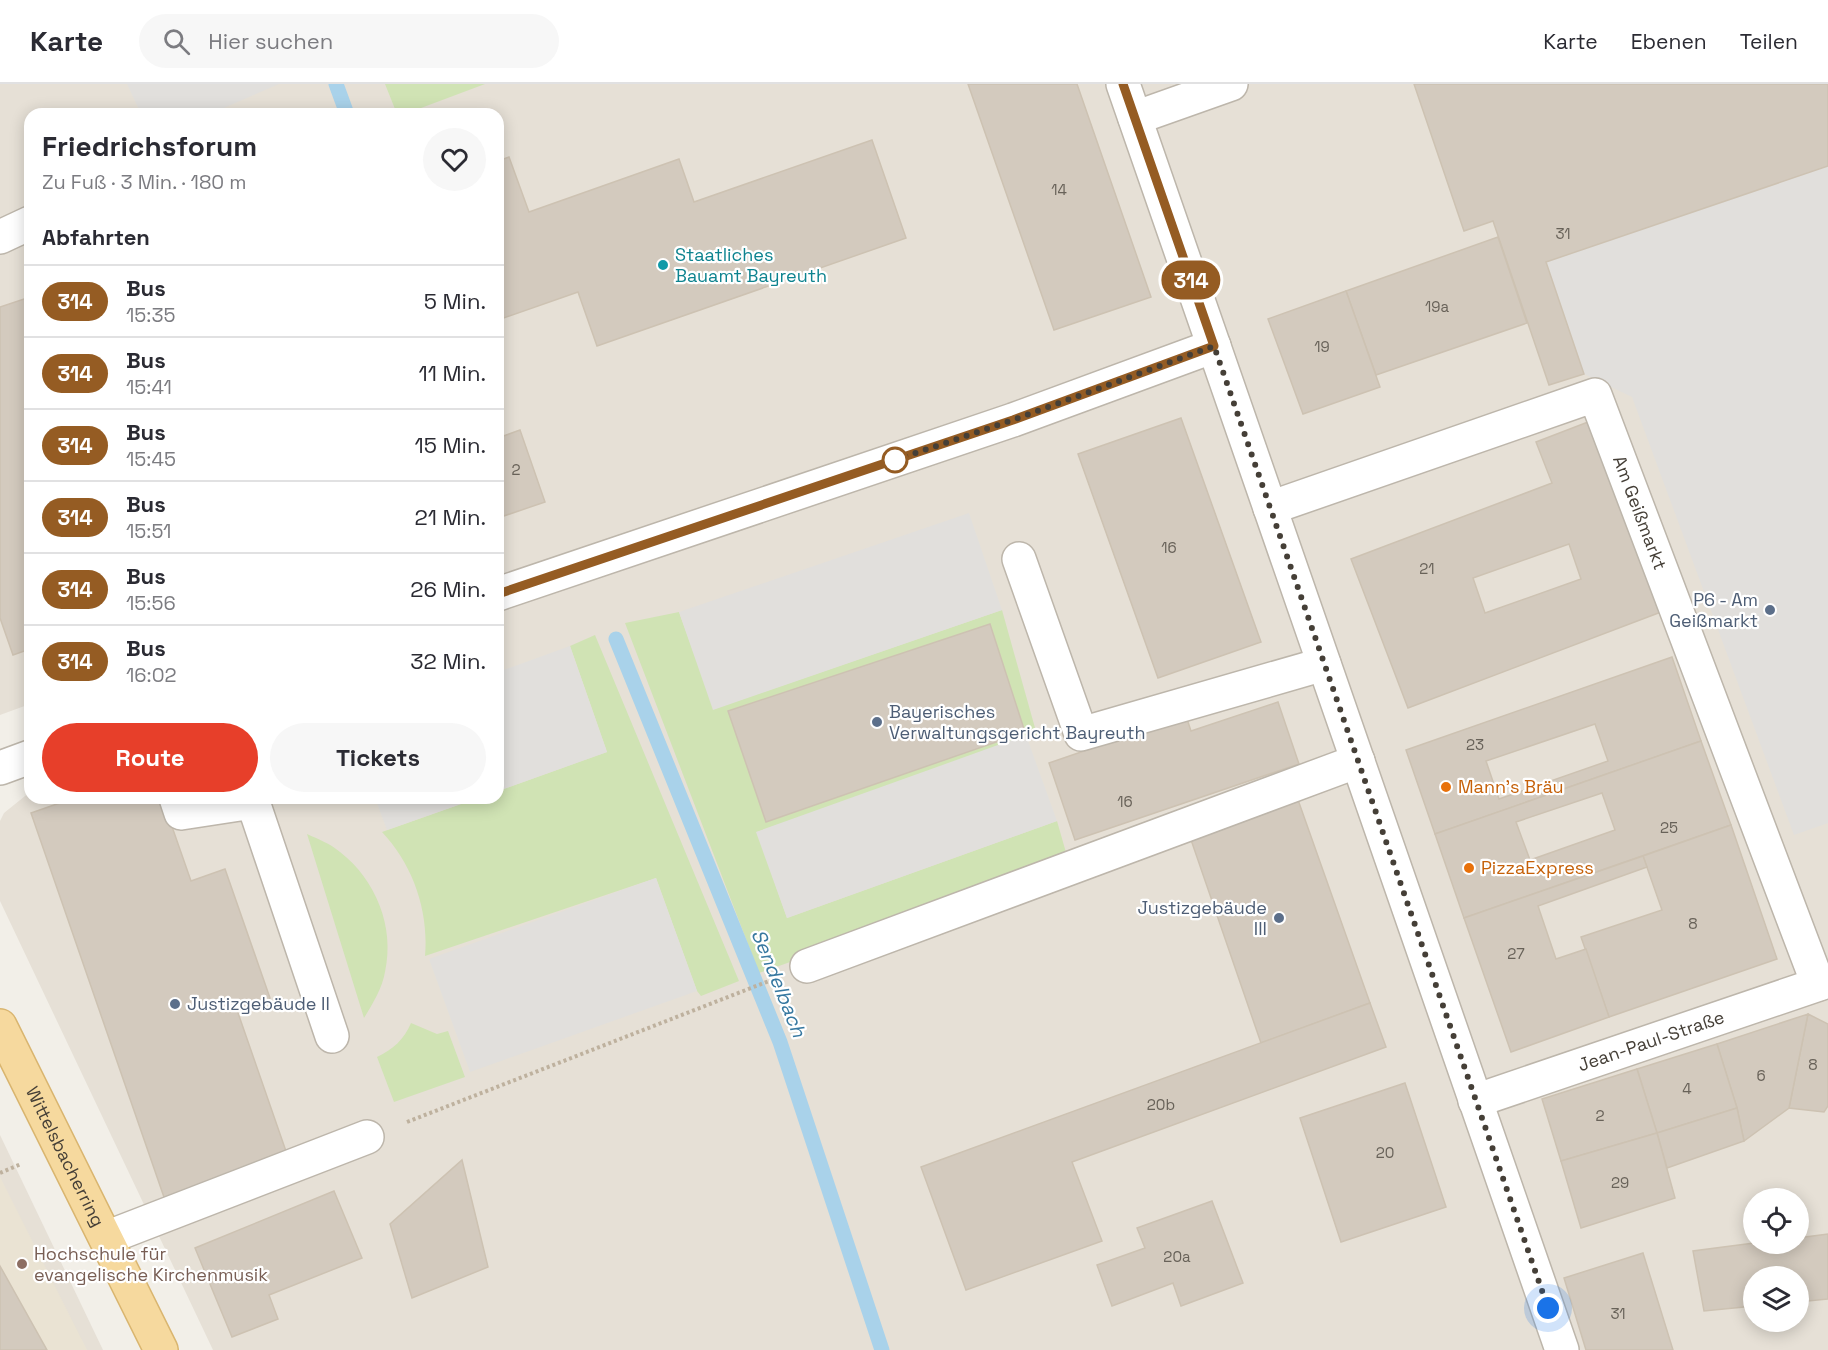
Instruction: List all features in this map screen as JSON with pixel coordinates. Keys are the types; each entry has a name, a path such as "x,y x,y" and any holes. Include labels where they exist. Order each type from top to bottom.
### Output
{"main road":[{"name":"Wittelsbacherring","path":"0,1026 161,1350"}],"street":[{"path":"1123,84 1563,1350"},
{"path":"1135,118 1232,84"},
{"path":"0,237 24,226"},
{"path":"504,592 1002,424 1214,346"},
{"name":"Am Geißmarkt","path":"1270,508 1595,395 1823,982"},
{"path":"1019,559 1081,734 1324,664"},
{"path":"0,768 24,759"},
{"path":"807,966 1358,761"},
{"path":"178,804 181,813 239,804"},
{"path":"253,804 332,1036"},
{"name":"Jean-Paul-Straße","path":"1475,1101 1823,982"},
{"path":"106,1238 367,1137"}],"path":[{"path":"367,1137 807,966"}],"shaded area":[{"path":"0,84 1828,84 1828,1350 213,1350 0,901 0,821 4,813 24,797 24,804 504,804 504,108 24,108 24,706 0,715"},
{"path":"127,84 279,84 224,108 138,108"},
{"name":"P6 - Am Geißmarkt","path":"1828,166 1828,823 1794,835 1632,397 1584,374 1546,262"},
{"path":"969,513 1002,610 713,710 679,612"},
{"path":"570,646 607,752 504,789 504,670"},
{"path":"1026,735 1057,821 787,918 756,832"},
{"path":"377,804 461,804 387,830"},
{"path":"656,878 697,991 470,1072 429,959"},
{"name":"Hochschule für evangelische Kirchenmusik","path":"0,1135 103,1350 0,1350"},
{"name":"Hochschule für evangelische Kirchenmusik","path":"0,1177 87,1350 0,1350"}],"green space":[{"path":"385,84 485,84 421,108 395,108"},
{"path":"1002,610 1037,735 757,832 787,918 1057,821 1069,863 759,973 625,623 679,612 714,709"},
{"path":"595,635 739,981 701,996 697,991 656,878 425,956 424,922 417,890 402,859 382,832 461,804 504,804 504,789 607,752 570,646"},
{"path":"307,834 333,847 353,863 373,890 385,922 387,955 385,972 377,996 364,1018"},
{"path":"411,1023 437,1034 448,1031 465,1077 394,1102 377,1057 397,1043"}],"building":[{"path":"968,84 1077,84 1151,297 1054,330"},
{"path":"1414,84 1828,84 1828,166 1546,262 1584,374 1549,385 1493,221 1464,231"},
{"name":"Staatliches Bauamt Bayreuth","path":"872,140 906,238 597,346 578,292 504,318 504,159 509,157 529,212 679,159 694,202"},
{"path":"1498,237 1527,323 1376,375 1346,291"},
{"path":"1346,291 1380,387 1303,414 1268,319"},
{"path":"24,299 24,651 13,655 0,618 0,307"},
{"name":"Bayerisches Verwaltungsgericht Bayreuth","path":"1181,418 1261,642 1158,678 1078,454"},
{"path":"1588,422 1661,612 1408,708 1351,559 1552,483 1536,442","holes":["1569,544 1581,579 1485,613 1473,578"]},
{"path":"520,430 545,502 504,516 504,436"},
{"name":"Bayerisches Verwaltungsgericht Bayreuth","path":"990,624 1025,732 766,822 728,711"},
{"path":"1672,657 1701,741 1435,834 1406,750","holes":["1595,724 1608,761 1499,799 1486,761"]},
{"name":"Bayerisches Verwaltungsgericht Bayreuth","path":"1278,702 1299,764 1075,840 1049,763 1186,716 1191,731"},
{"path":"1701,741 1731,825 1464,918 1435,834","holes":["1602,793 1615,830 1530,860 1516,822"]},
{"name":"Justizgebäude III","path":"1297,797 1370,1003 1261,1043 1189,834"},
{"name":"Justizgebäude II","path":"57,804 164,804 191,881 225,869 270,998 237,1010 288,1157 165,1200 31,813"},
{"path":"1731,825 1777,959 1609,1017 1581,937 1662,910 1643,856"},
{"path":"1643,856 1647,867 1538,906 1556,959 1586,949 1609,1017 1511,1052 1464,918"},
{"path":"1370,1003 1386,1047 1072,1162 1102,1241 966,1290 921,1167"},
{"path":"1808,1014 1828,1024 1828,1106 1824,1112 1789,1108"},
{"path":"1808,1014 1789,1108 1744,1141 1737,1108 1717,1044"},
{"path":"1717,1044 1737,1108 1657,1133 1637,1069"},
{"path":"1637,1069 1657,1133 1561,1161 1542,1099"},
{"path":"1405,1083 1446,1207 1341,1242 1300,1118"},
{"path":"1737,1108 1744,1141 1667,1168 1657,1133"},
{"path":"1657,1133 1675,1198 1581,1228 1561,1161"},
{"path":"462,1160 488,1267 412,1298 390,1224"},
{"path":"334,1191 362,1258 269,1295 278,1319 232,1337 195,1248"},
{"path":"1212,1201 1243,1283 1181,1306 1173,1283 1112,1306 1097,1265 1145,1248 1137,1228"},
{"path":"1828,1234 1828,1299 1809,1301 1809,1266 1743,1266 1743,1307 1704,1311 1693,1251 1743,1244 1743,1254 1809,1254 1809,1237"},
{"path":"1643,1253 1673,1350 1586,1350 1564,1278"},
{"path":"0,1266 47,1350 0,1350"}],"waterway":[{"name":"Sendelbach","path":"336,84 345,108"},
{"name":"Sendelbach","path":"616,639 780,1042 882,1350"}],"bus line":[{"name":"314","path":"504,592 1013,420 1214,346 1123,84"}],"place":[{"name":"Staatliches Bauamt Bayreuth","path":"663,265"},
{"name":"P6 - Am Geißmarkt","path":"1770,610"},
{"name":"Bayerisches Verwaltungsgericht Bayreuth","path":"877,722"},
{"name":"Mann's Bräu","path":"1446,787"},
{"name":"PizzaExpress","path":"1469,868"},
{"name":"Justizgebäude III","path":"1279,918"},
{"name":"Justizgebäude II","path":"175,1004"},
{"name":"Hochschule für evangelische Kirchenmusik","path":"22,1264"}],"route":[{"path":"895,460 1013,420 1214,346 1548,1308"}]}
